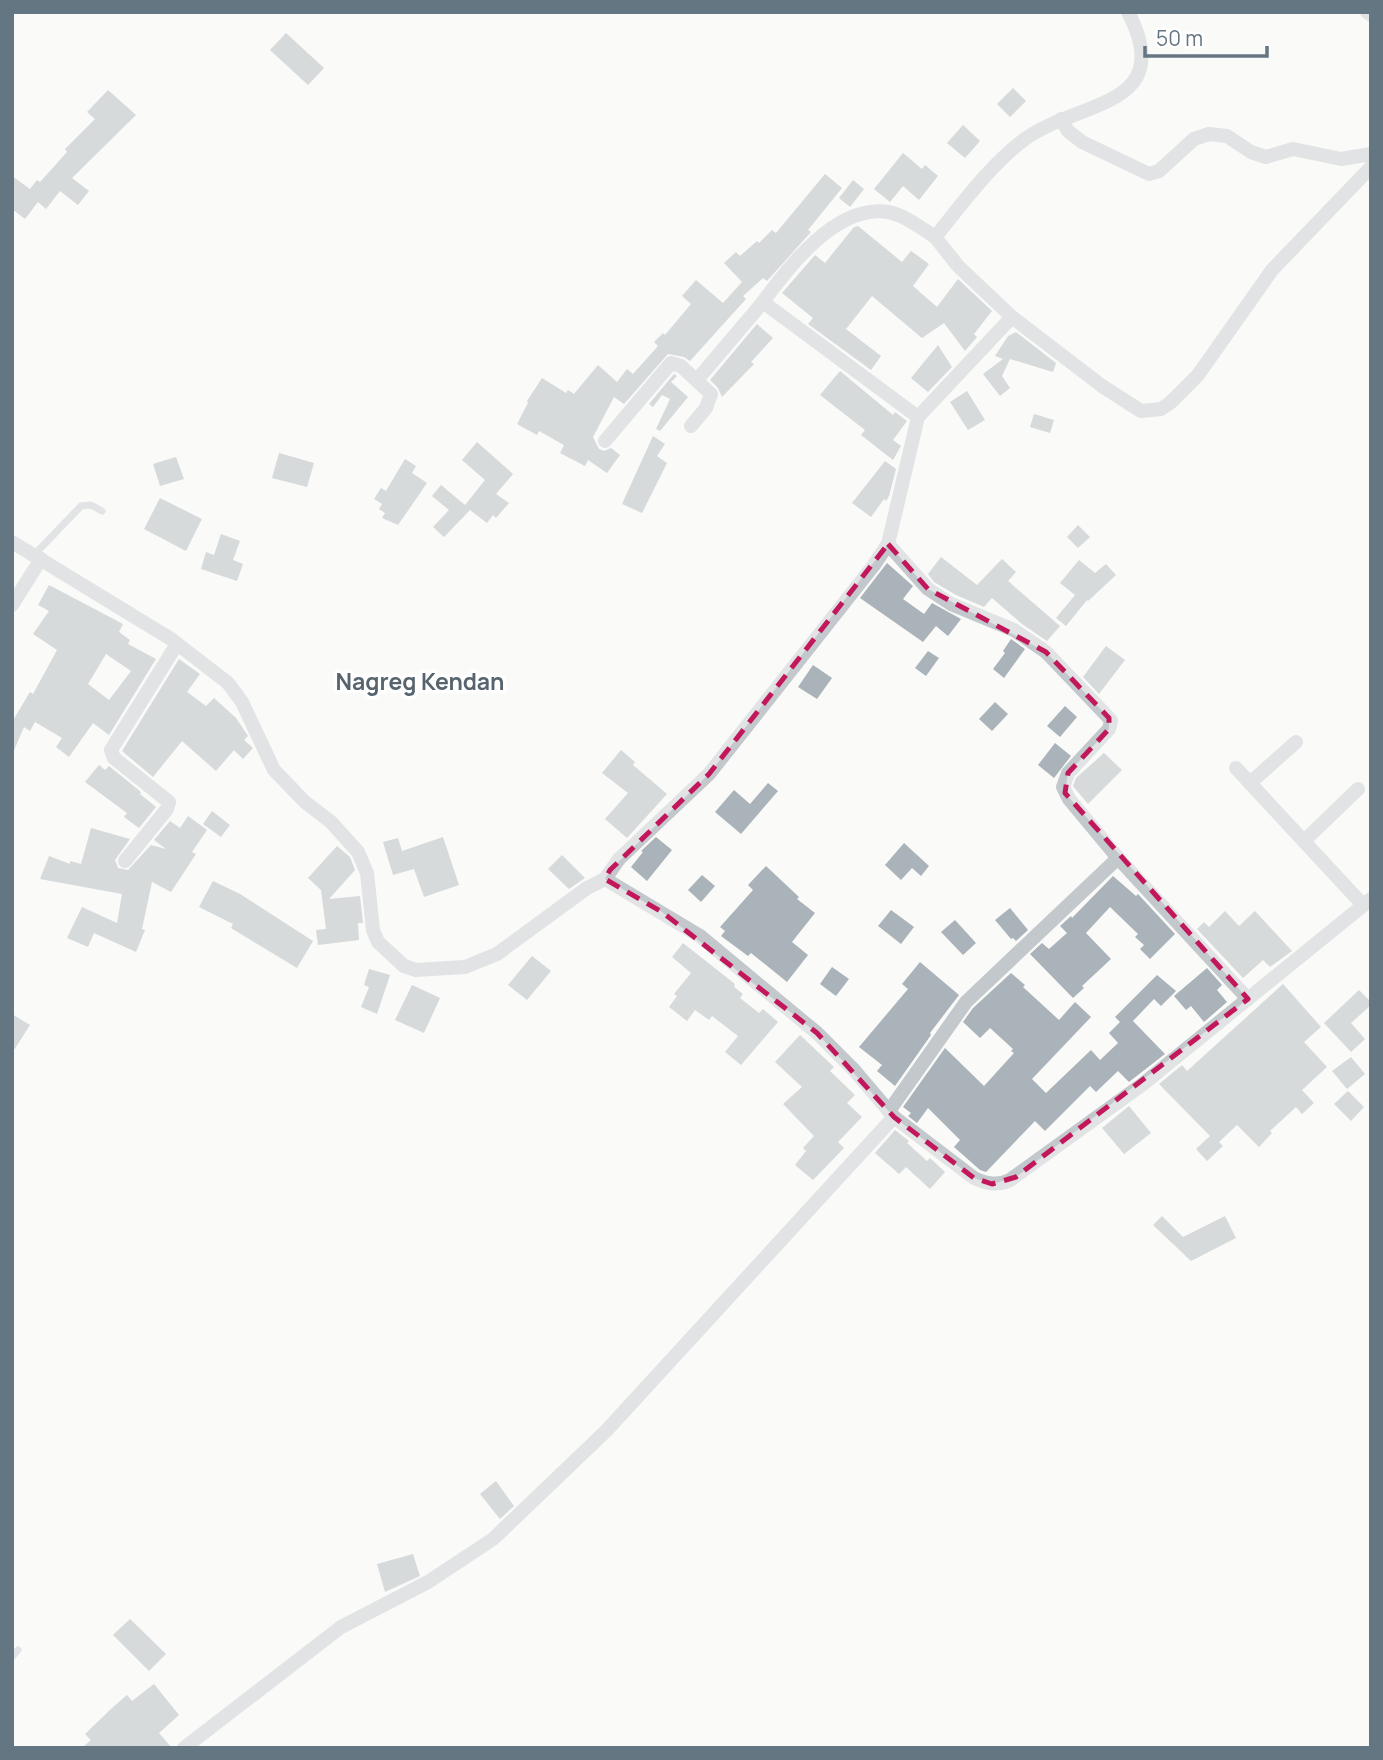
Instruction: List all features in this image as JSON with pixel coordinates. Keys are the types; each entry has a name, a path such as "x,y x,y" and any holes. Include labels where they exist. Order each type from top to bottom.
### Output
{"street":[{"path":"935,237 1004,155 1028,137 1061,119 1120,96 1130,86 1139,72 1143,55 1128,12"},
{"path":"1061,119 1068,131 1082,142 1149,174 1159,171 1194,139 1209,134 1227,136 1251,152 1266,157 1293,149 1341,159 1371,154"},
{"path":"697,380 811,244 839,223 870,211 891,212 935,237 958,266 1012,317 1102,386 1142,411 1161,409 1198,375 1272,270 1371,167"},
{"path":"763,302 918,417"},
{"path":"12,542 177,644 228,683 252,722 274,771 305,802 331,822 358,852 367,873 373,930 378,942 404,966 416,970 465,967 497,954 587,888 605,879 619,859 709,774 888,544 918,417 1012,317"},
{"path":"605,441 667,365 677,363 710,393 711,397 706,408 691,426"},
{"path":"888,544 929,589 940,597 1014,630 1046,652 1110,718 1109,729 1068,773 1063,787 1069,799 1118,859 1248,999"},
{"path":"12,606 37,557"},
{"path":"125,861 167,809 169,802 114,758 111,750 177,644"},
{"path":"1250,783 1296,742"},
{"path":"605,879 700,936 817,1033 855,1070 892,1114 974,1178 1001,1184 1016,1177 1143,1084 1367,902 1304,841 1236,768"},
{"path":"1304,841 1359,789"},
{"path":"184,1748 341,1628 428,1582 493,1539 606,1431 892,1114 966,1002 1118,859"}],"lane":[{"path":"37,557 81,506 90,505 102,511"},
{"path":"12,1657 18,1650"}],"highlighted area":[{"path":"888,544 928,589 1046,652 1109,718 1109,729 1068,773 1065,793 1248,999 1016,1177 992,1184 974,1178 894,1117 817,1033 662,912 605,879 610,870 709,774"}],"building":[{"path":"286,33 324,68 308,85 270,50"},
{"path":"1013,88 1026,101 1010,117 997,104"},
{"path":"108,90 136,115 72,178 89,191 78,205 60,191 46,209 38,202 25,219 12,209 12,176 30,189 37,180 40,182 67,152 65,149 95,119 87,112"},
{"path":"963,125 980,141 965,158 947,143"},
{"path":"903,153 922,169 925,165 938,176 919,200 903,186 890,202 874,189"},
{"path":"825,174 842,188 808,230 811,232 767,281 763,278 743,296 746,299 690,361 668,354 624,404 614,397 593,437 599,449 604,451 611,448 620,455 607,473 588,460 585,466 560,453 564,445 539,431 537,435 517,424 527,401 542,378 566,393 568,390 574,394 598,365 617,382 627,369 633,374 658,346 654,342 663,333 665,335 691,304 682,296 696,280 723,303 742,282 724,263 736,252 740,256 757,241 759,243 772,230 776,233"},
{"path":"853,180 864,189 850,207 839,198"},
{"path":"858,226 902,262 911,251 929,264 913,286 937,307 958,279 992,311 974,334 977,337 965,351 944,323 922,338 872,296 846,329 881,356 871,370 808,324 813,318 782,293 815,255 825,263 854,227"},
{"path":"757,324 773,338 751,362 754,364 722,397 710,380"},
{"path":"1016,332 1056,363 1053,372 1010,359 1002,376 1010,388 1000,396 983,374 1003,359 995,356 1008,336"},
{"path":"938,345 952,367 928,392 911,378"},
{"path":"840,371 893,415 895,412 907,421 893,440 901,446 893,460 861,435 865,430 820,395"},
{"path":"674,374 677,376 671,382 688,397 660,431 656,429 670,399 662,395 653,407 649,404"},
{"path":"967,391 985,420 968,430 950,402"},
{"path":"1034,414 1054,420 1050,433 1030,427"},
{"path":"653,436 665,444 657,456 667,463 642,513 622,504"},
{"path":"477,442 513,474 496,494 509,503 496,518 493,515 487,523 470,510 444,537 433,527 449,510 432,496 441,485 465,505 485,480 462,460"},
{"path":"279,453 314,463 307,487 272,478"},
{"path":"176,457 184,479 160,486 153,464"},
{"path":"405,459 416,466 412,473 427,483 398,525 382,518 385,513 379,509 382,504 374,499 381,488 386,491"},
{"path":"885,461 896,469 889,496 871,517 852,503"},
{"path":"160,498 202,519 186,551 144,529"},
{"path":"1078,525 1090,537 1078,548 1067,537"},
{"path":"221,534 240,541 233,560 243,564 237,581 201,569 206,552 214,555"},
{"path":"941,557 977,585 1002,559 1016,572 1008,581 1060,626 1047,641 992,598 984,607 956,595 934,582 928,574"},
{"path":"1079,560 1095,573 1106,564 1116,575 1087,600 1066,626 1056,618 1075,595 1060,583"},
{"path":"887,563 913,586 903,599 924,614 932,603 961,619 948,636 936,626 923,642 860,598"},
{"path":"49,585 123,624 119,632 130,640 128,644 156,659 109,735 93,723 69,757 56,747 62,738 35,722 30,731 24,727 12,755 12,722 30,692 33,694 57,650 33,634 49,611 38,605","holes":["106,654 131,671 109,700 88,684"]},
{"path":"1011,639 1025,649 1004,678 993,669"},
{"path":"1106,646 1125,660 1099,694 1083,677"},
{"path":"928,651 939,658 926,676 915,668"},
{"path":"179,659 200,674 187,692 206,706 214,698 236,718 248,736 244,740 253,748 243,759 234,750 216,771 182,741 153,777 122,751"},
{"path":"813,665 832,678 817,699 798,687"},
{"path":"995,702 1008,714 992,731 979,719"},
{"path":"1065,706 1077,717 1060,737 1047,726"},
{"path":"1055,743 1071,756 1054,778 1038,765"},
{"path":"621,750 635,762 633,765 667,794 627,838 605,819 628,793 602,773"},
{"path":"1104,753 1122,770 1088,804 1073,786 1076,778"},
{"path":"99,765 105,770 109,766 156,807 139,828 124,817 127,813 85,782"},
{"path":"768,783 778,791 741,834 715,812 734,790 750,804"},
{"path":"212,811 230,825 221,837 203,824"},
{"path":"188,816 207,830 192,852 196,854 171,892 152,882 142,929 145,930 136,952 94,933 88,947 67,938 82,907 117,923 122,894 40,879 49,856 70,864 70,861 81,864 91,828 130,839 115,860 118,868 128,870 151,845 166,849 154,840 170,821 180,828"},
{"path":"443,837 459,885 424,897 414,869 393,875 383,842 398,838 402,851"},
{"path":"656,837 672,850 647,881 631,867 643,852 641,851"},
{"path":"904,843 929,866 921,876 912,868 901,880 885,865"},
{"path":"337,846 350,857 355,870 329,899 360,896 363,923 358,923 359,940 318,945 316,930 326,929 321,890 308,878"},
{"path":"562,855 585,878 569,889 548,869"},
{"path":"766,866 799,897 797,899 815,913 792,942 808,955 787,982 751,953 748,956 721,936 725,931 720,927 753,890 748,885"},
{"path":"702,875 715,886 701,902 688,890"},
{"path":"1113,876 1136,896 1138,894 1175,934 1150,959 1140,949 1144,945 1135,937 1138,934 1110,907 1086,933 1111,959 1073,998 1030,954 1042,943 1049,949 1067,933 1060,926 1071,916 1072,918"},
{"path":"213,881 240,894 313,941 297,968 231,928 233,924 199,907"},
{"path":"1010,908 1028,930 1016,941 1011,939 995,920"},
{"path":"891,910 914,927 901,944 878,926"},
{"path":"1225,911 1239,926 1255,911 1292,951 1270,967 1263,960 1243,978 1197,929 1204,922 1209,927"},
{"path":"955,920 976,943 963,955 941,932"},
{"path":"683,943 735,984 734,987 743,994 740,998 759,1013 763,1009 778,1022 741,1065 725,1052 738,1036 712,1016 709,1020 695,1010 687,1021 669,1007 677,996 674,994 691,973 672,957"},
{"path":"532,956 551,971 527,1000 508,985"},
{"path":"920,962 959,995 895,1086 877,1071 882,1065 859,1047 908,989 902,984"},
{"path":"832,967 849,979 836,996 820,984"},
{"path":"1207,968 1222,985 1217,990 1227,1002 1204,1022 1191,1006 1186,1010 1174,996"},
{"path":"369,969 390,975 377,1014 361,1007 369,987 364,985"},
{"path":"1011,973 1059,1020 1075,1002 1091,1017 1032,1079 1046,1093 1091,1050 1100,1060 1118,1043 1109,1033 1120,1022 1115,1017 1157,975 1176,991 1161,1006 1154,999 1133,1021 1165,1054 1129,1082 1118,1071 1096,1092 1090,1086 1045,1131 1035,1121 986,1172 980,1170 954,1147 960,1140 928,1108 917,1123 908,1116 911,1113 903,1107 945,1048 984,1086 1014,1053 990,1028 980,1038 963,1022 973,1008"},
{"path":"1283,984 1321,1027 1304,1042 1327,1067 1302,1090 1314,1103 1302,1114 1296,1107 1270,1131 1272,1133 1259,1147 1237,1125 1219,1142 1223,1146 1207,1161 1196,1149 1210,1136 1159,1084 1182,1065 1187,1071"},
{"path":"412,985 440,998 424,1033 395,1020"},
{"path":"1359,990 1371,1005 1351,1023 1365,1039 1351,1052 1324,1023"},
{"path":"12,1014 30,1025 12,1053"},
{"path":"800,1035 834,1067 830,1071 855,1095 847,1103 862,1117 838,1142 844,1148 813,1180 795,1165 806,1151 803,1148 814,1136 783,1104 802,1087 775,1062"},
{"path":"1351,1057 1365,1074 1347,1089 1332,1071"},
{"path":"1348,1091 1364,1107 1351,1121 1334,1104"},
{"path":"1129,1106 1151,1133 1124,1154 1102,1128"},
{"path":"895,1130 927,1161 930,1158 945,1172 930,1189 906,1167 899,1174 875,1153"},
{"path":"1162,1216 1183,1237 1225,1216 1236,1238 1191,1261 1153,1225"},
{"path":"496,1481 514,1506 500,1519 480,1494"},
{"path":"413,1554 420,1576 385,1592 377,1564"},
{"path":"130,1619 166,1654 149,1671 113,1635"},
{"path":"154,1684 179,1715 159,1733 172,1748 82,1748 91,1740 85,1734 112,1708 127,1695 132,1701"}],"district":[{"name":"Nagreg Kendan","path":"420,682"}]}
